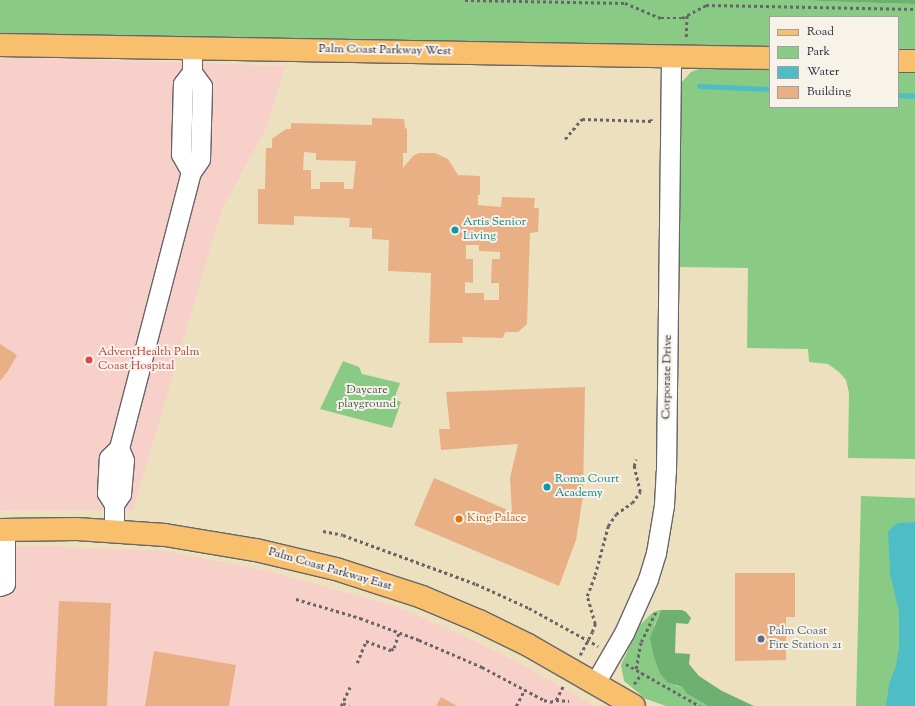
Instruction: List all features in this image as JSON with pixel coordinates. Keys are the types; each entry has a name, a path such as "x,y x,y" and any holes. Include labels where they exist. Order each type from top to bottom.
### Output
{"main road":[{"name":"Palm Coast Parkway West","path":"0,45 769,58"},
{"path":"899,60 915,61"},
{"name":"Palm Coast Parkway East","path":"3,530 114,531 165,535 227,544 299,559 364,578 422,598 478,621 528,645 596,683 632,697"}],"street":[{"path":"114,531 114,504 122,494 124,467 124,460 118,448 191,172 200,159 202,86 192,72 192,48"},
{"name":"Corporate Drive","path":"596,683 617,646 643,591 656,553 664,505 666,471 671,56"},
{"path":"0,586 5,584 3,530"}],"path":[{"path":"465,0 626,3 661,18 682,18 686,14 706,5 915,8"},
{"path":"686,14 686,37"},
{"path":"565,139 582,119 651,121 651,114"},
{"path":"579,657 595,624 587,596 588,589 595,575 605,537 616,514 632,503 640,492 634,466 636,459"},
{"path":"323,531 343,535 444,571 502,595 603,649"},
{"path":"296,599 319,605 399,632 468,660 544,700 550,702 556,700 569,701"},
{"path":"636,669 641,642 656,611"},
{"path":"357,663 366,641 391,650 394,648 399,632"},
{"path":"622,662 700,706"},
{"path":"632,697 642,673"},
{"path":"556,700 564,684"},
{"path":"349,706 342,705 350,687"},
{"path":"516,706 525,689"}],"shaded area":[{"name":"AdventHealth Palm Coast Hospital","path":"0,57 285,66 266,129 222,209 133,510 0,511"},
{"path":"35,546 165,551 259,569 395,606 462,635 527,667 593,706 0,706 0,547"}],"green space":[{"path":"0,0 796,0 915,4 915,51 899,51 899,16 769,16 769,48 0,35"},
{"path":"796,0 915,0 915,4 849,2"},
{"path":"769,66 769,108 899,108 899,69 915,69 915,459 848,458 849,393 846,380 839,372 828,364 809,362 808,349 747,348 748,268 677,267 679,95 681,83 691,72 701,68"},
{"name":"Daycare playground","path":"343,361 359,367 362,374 400,383 394,399 401,402 392,428 320,409"},
{"path":"861,496 915,498 915,706 856,706"},
{"path":"661,610 654,626 676,686 682,687 687,694 708,706 666,706 646,699 624,681 621,665 639,626 651,614"},
{"path":"661,610 682,610 691,618 688,624 676,623 675,653 690,654 689,664 699,676 722,691 754,706 708,706 687,694 682,687 667,682 660,673 654,657 650,638"}],"water":[{"path":"915,522 915,706 886,706 889,684 896,666 899,648 899,612 890,574 888,532 898,523"}],"building":[{"name":"Artis Senior Living","path":"372,118 404,119 405,128 407,129 407,153 403,153 403,168 413,156 419,153 435,153 448,159 458,175 480,176 480,195 478,195 478,205 501,207 502,197 535,198 534,208 539,208 538,232 530,233 527,324 518,332 505,332 503,338 462,337 463,343 429,343 431,273 388,271 389,240 372,239 372,228 349,227 350,218 294,216 294,225 258,224 258,189 265,189 266,148 272,148 272,139 286,129 291,129 291,123 372,125","holes":["304,152 316,153 316,160 356,161 353,189 344,189 344,182 320,182 320,189 311,189 311,170 303,170","466,245 479,245 479,251 500,252 500,259 492,259 491,283 499,283 499,300 484,300 484,293 465,293 465,282 473,283 473,259 466,259"]},
{"path":"0,344 17,355 8,371 0,381"},
{"name":"Roma Court Academy","path":"585,387 583,496 576,540 559,586 414,525 434,478 512,512 510,478 518,444 441,450 439,429 450,429 446,392"},
{"name":"Palm Coast Fire Station 21","path":"735,573 795,573 795,617 786,617 786,660 735,661"},
{"path":"59,601 111,603 107,706 54,706"},
{"path":"154,651 236,665 229,706 145,706"},
{"path":"441,697 457,706 436,706"}],"waterway":[{"path":"699,86 769,89"},
{"path":"899,95 915,96"}],"place":[{"name":"Artis Senior Living","path":"455,230"},
{"name":"AdventHealth Palm Coast Hospital","path":"89,360"},
{"name":"Roma Court Academy","path":"547,487"},
{"name":"King Palace","path":"459,519"},
{"name":"Palm Coast Fire Station 21","path":"761,639"}]}
